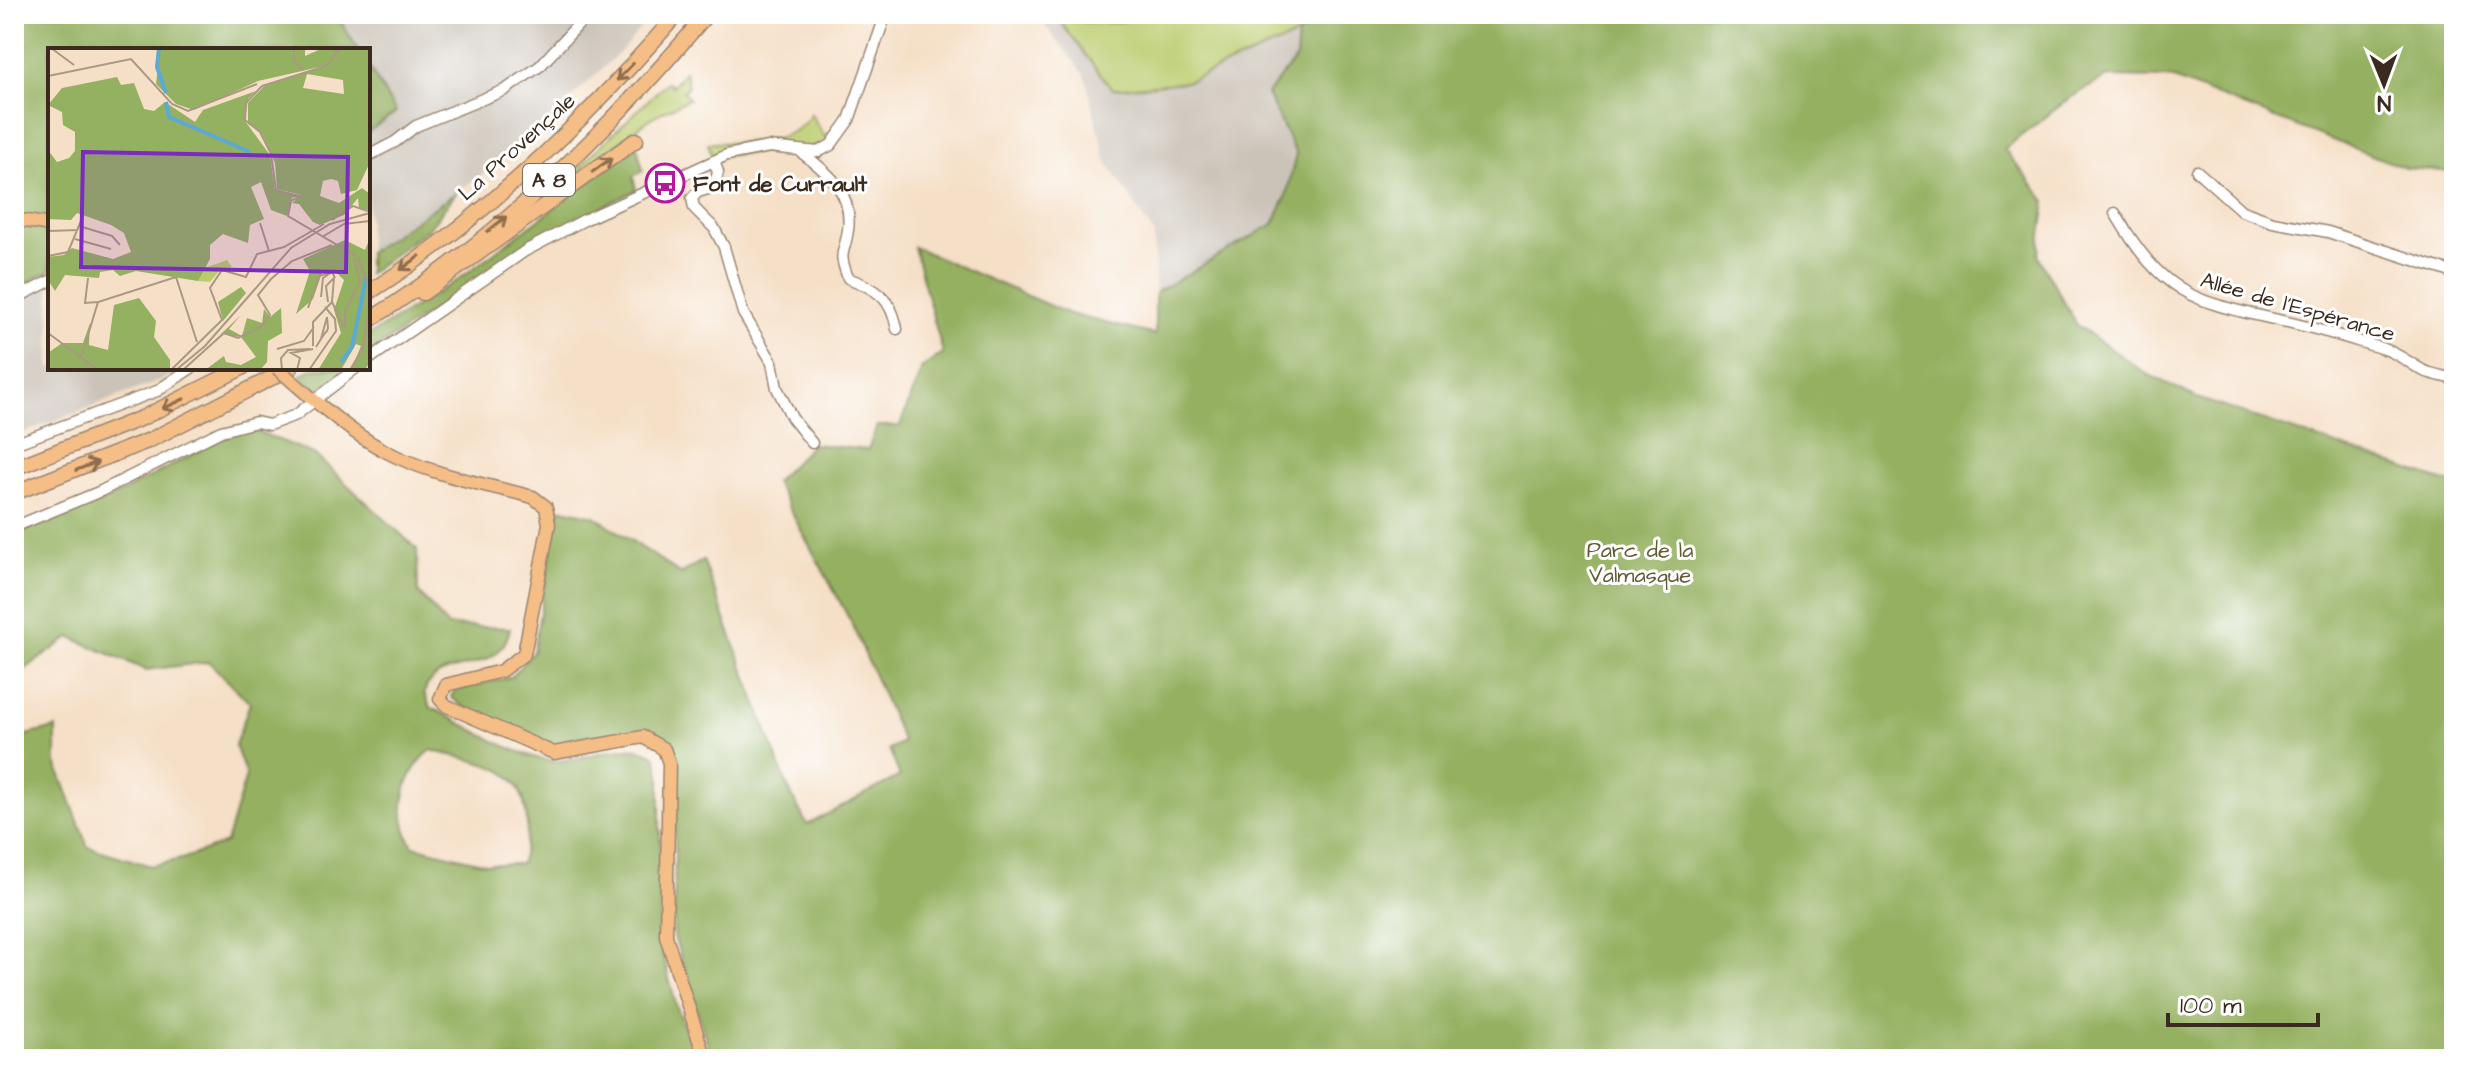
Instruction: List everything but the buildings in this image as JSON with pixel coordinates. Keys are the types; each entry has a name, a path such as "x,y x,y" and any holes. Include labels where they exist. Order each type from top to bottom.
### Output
{"highway":[{"name":"La Provençale","path":"370,292 437,243 526,170 586,114 677,14"},
{"name":"La Provençale","path":"370,320 441,269 569,163 663,66 707,14"},
{"path":"382,312 449,277 636,140"},
{"path":"14,468 128,424 238,370"},
{"path":"14,493 150,440 287,370"}],"main road":[{"path":"14,219 48,225"},
{"path":"279,370 311,398 392,455 425,468 533,497 546,507 549,524 524,654 501,671 446,685 440,699 447,706 554,753 643,737 664,749 669,763 666,936 705,1059"}],"street":[{"path":"370,155 416,126 505,90 540,66 588,14"},
{"path":"370,359 525,251 584,220 714,161 759,148 802,153 831,145 841,133 886,14"},
{"path":"1077,14 1113,14"},
{"path":"802,153 838,182 849,222 848,235 841,244 841,260 848,278 884,294 894,309 897,329"},
{"path":"714,161 718,172 714,187 698,192 692,198 694,208 714,228 734,273 743,313 772,362 777,388 792,418 812,443"},
{"path":"2197,171 2242,211 2273,222 2328,232 2454,273"},
{"name":"Allée de l'Espérance","path":"2115,213 2146,261 2184,293 2223,309 2305,326 2384,349 2426,372 2454,379"},
{"path":"14,299 48,282"},
{"path":"14,444 157,391 188,370"},
{"path":"14,527 101,491 221,431 256,422 269,425 296,415 311,398 353,370"}],"shaded area":[{"path":"336,14 652,14 620,52 510,155 370,252 370,130 396,111 370,69 370,48 357,48"},
{"path":"1036,14 1327,14 1298,35 1296,58 1268,94 1296,154 1286,197 1273,224 1155,293 1154,234 1106,160 1085,75"},
{"path":"48,272 48,370 179,370 162,380 14,436 14,288"}],"green space":[{"path":"14,14 336,14 357,48 48,48 48,272 14,288"},
{"path":"1144,14 1327,14 1298,35 1186,82 1112,89 1059,20 1113,23"},
{"name":"Parc de la Valmasque","path":"1327,14 2454,14 2454,172 2405,168 2171,78 2107,77 2070,98 2004,149 2046,201 2038,256 2077,325 2145,373 2197,398 2454,485 2454,1059 712,1059 674,936 676,759 670,742 658,734 643,731 555,745 508,728 462,706 451,697 454,691 511,677 533,652 559,508 595,516 681,574 703,560 788,788 807,825 900,776 889,749 903,742 851,622 775,482 813,444 868,450 877,426 900,426 922,368 943,353 914,247 1069,314 1155,335 1155,293 1273,224 1286,197 1296,154 1267,94 1296,58 1298,35"},
{"path":"370,69 396,112 370,131"},
{"path":"685,71 688,86 683,91 689,99 654,116 558,187 667,82 672,86"},
{"path":"811,114 824,136 838,128 845,117 841,127 824,146 712,157 708,143 750,142 779,137 802,125"},
{"path":"637,146 643,171 633,176 636,190 537,240 370,353 370,335 456,281"},
{"path":"457,192 429,228 370,272 370,252"},
{"path":"310,370 346,370 317,391 300,376"},
{"path":"249,428 314,454 417,549 418,592 448,626 510,628 504,644 494,655 441,673 430,681 424,693 430,707 491,739 540,759 566,760 633,748 656,756 660,774 660,944 676,1005 697,1059 14,1059 14,738 56,728 56,763 88,847 151,866 226,843 246,776 235,745 250,703 209,662 146,670 70,637 14,677 14,539 24,530 111,498 223,438","holes":["431,750 474,761 509,776 523,798 526,812 526,839 520,864 486,864 413,846 404,821 404,795 414,770"]}],"place":[{"name":"Font de Currault","path":"665,183"}]}
